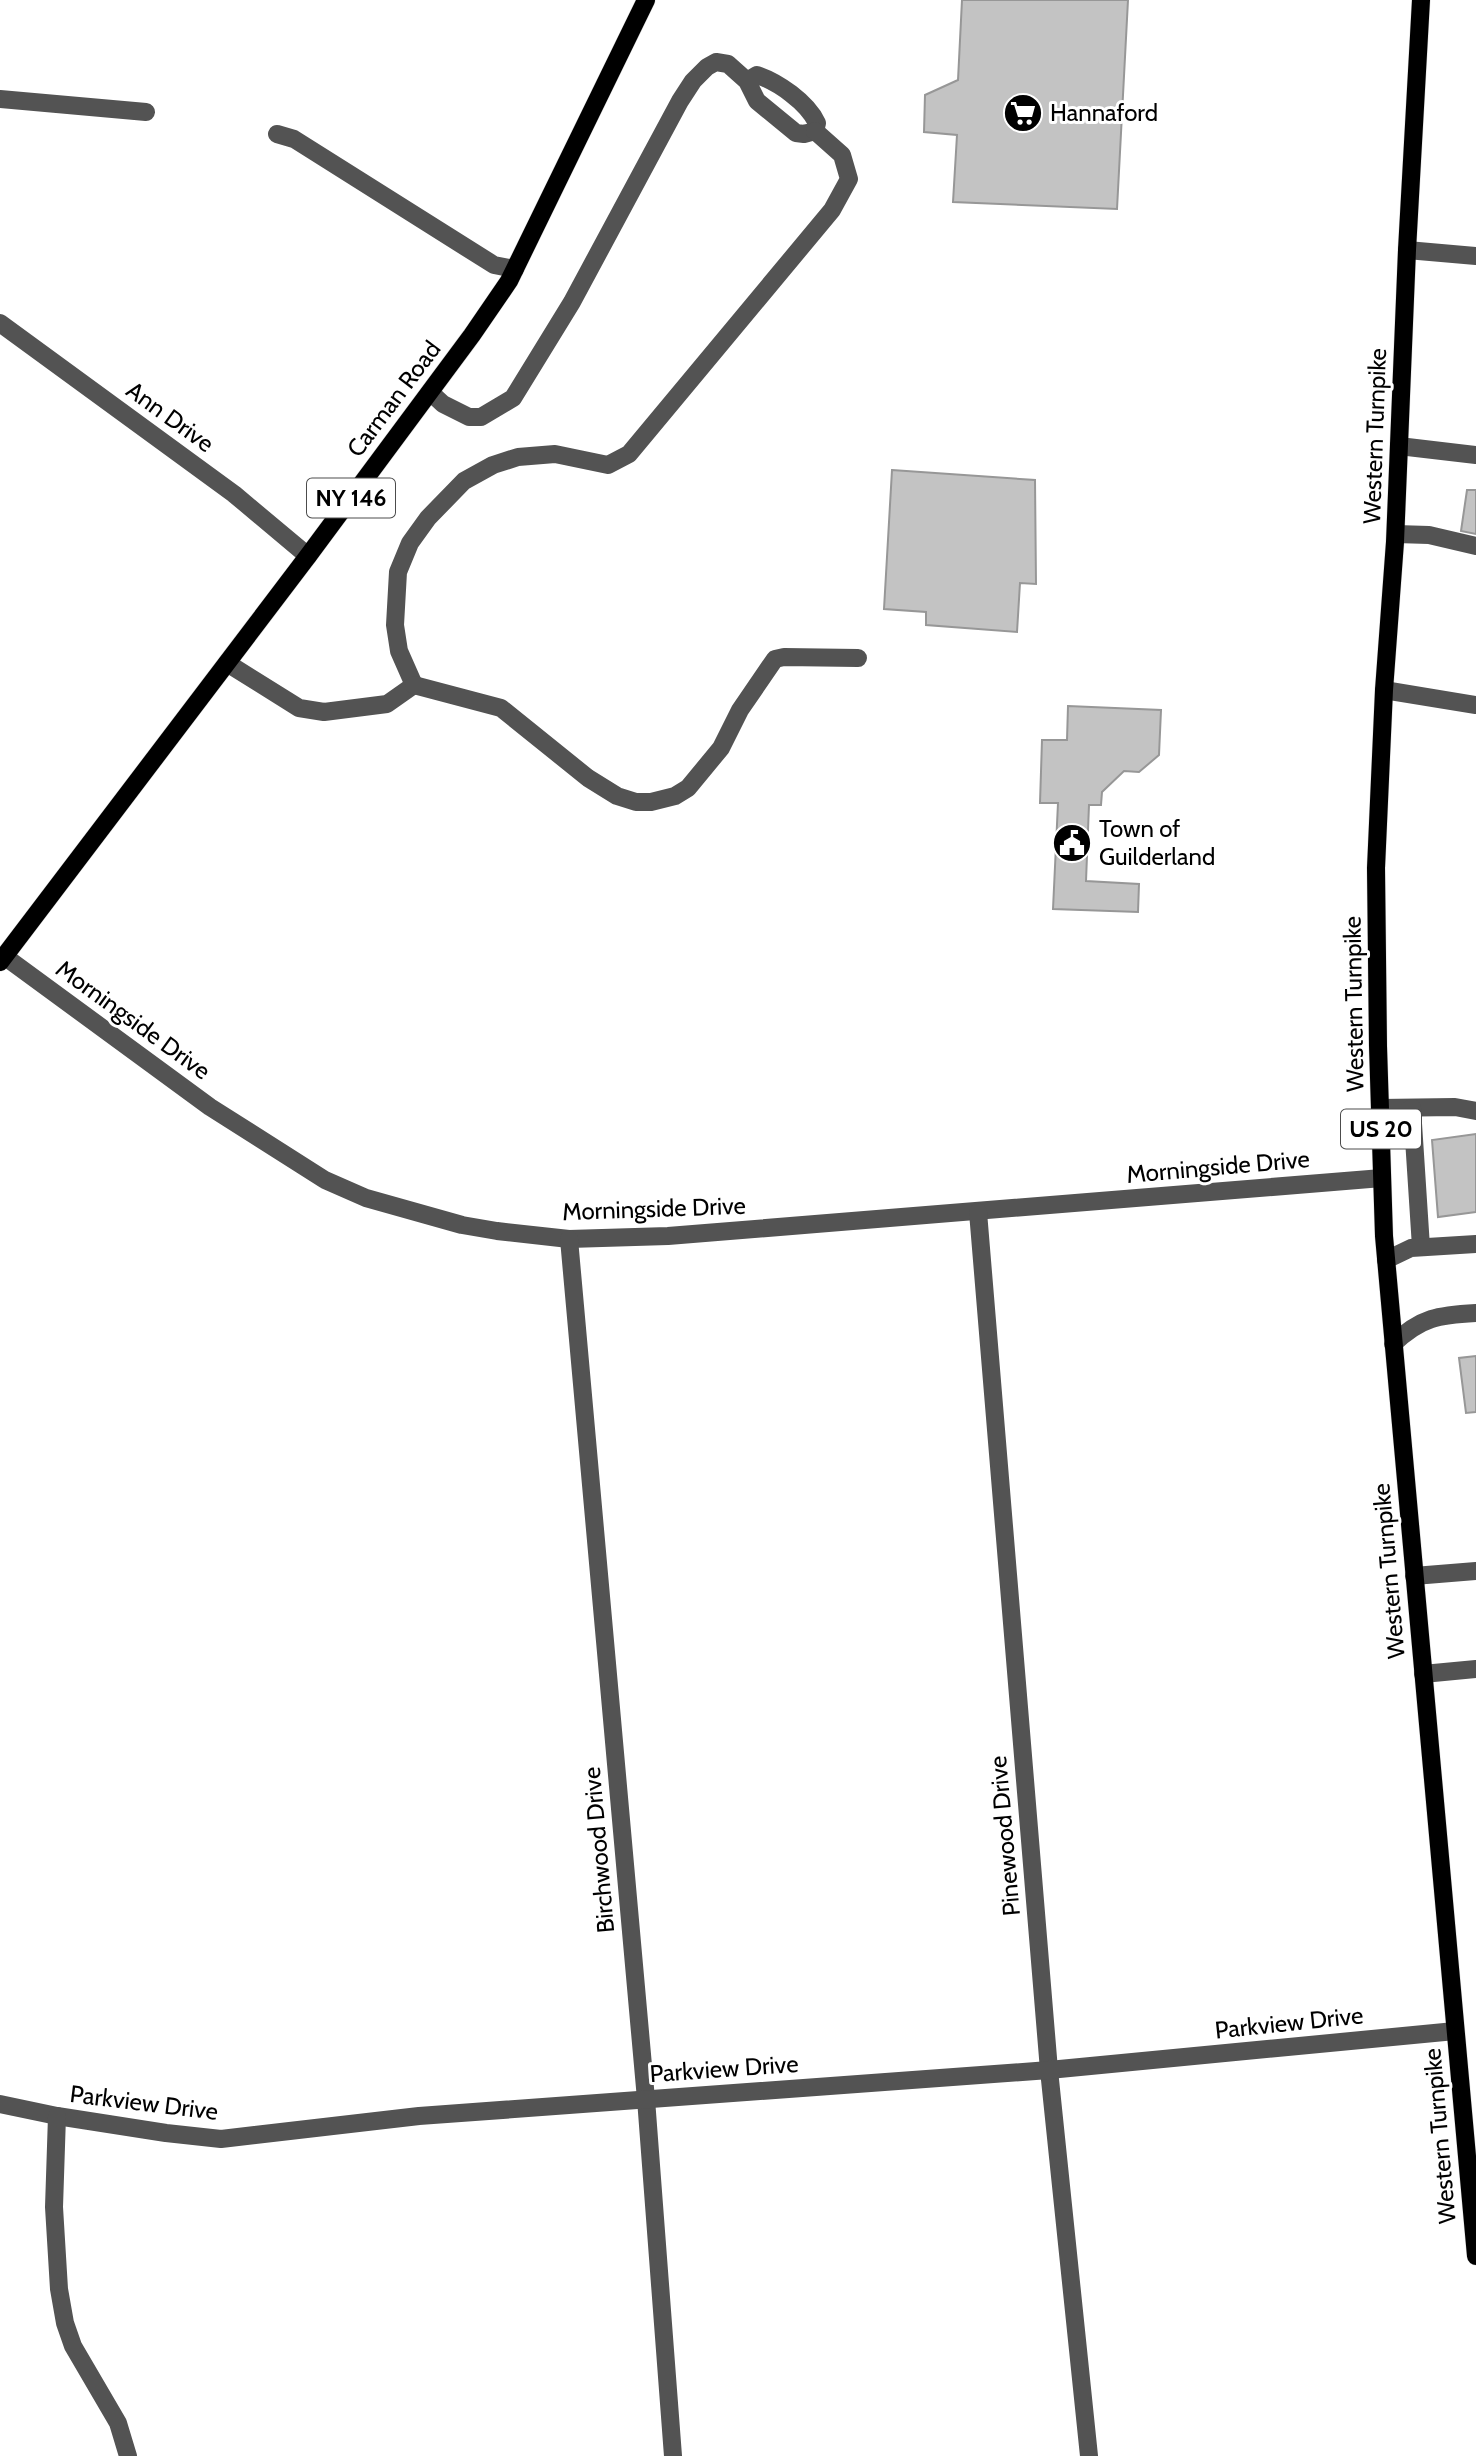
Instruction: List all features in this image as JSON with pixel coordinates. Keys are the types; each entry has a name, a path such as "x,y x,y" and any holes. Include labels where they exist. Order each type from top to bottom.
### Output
{"main road":[{"name":"Carman Road","path":"2,959 472,335 515,268 646,0"},
{"name":"Western Turnpike","path":"1421,0 1407,250 1396,534 1384,690 1376,868 1380,1108 1386,1260 1393,1344 1476,2256"}],"street":[{"path":"430,392 443,404 469,417 481,417 513,398 572,302 640,173 693,81 707,67 716,62 727,65 747,81 757,101 796,133 815,131"},
{"path":"747,81 757,75 770,79 812,112 817,122 815,131"},
{"path":"0,99 146,112"},
{"path":"414,685 399,651 395,625 398,572 410,543 428,518 464,481 493,465 518,457 555,454 608,465 629,454 832,210 849,179 842,155 815,131"},
{"path":"277,134 294,139 494,265 515,268"},
{"path":"1407,250 1476,256"},
{"name":"Ann Drive","path":"0,323 234,494 308,556"},
{"path":"1399,446 1476,455"},
{"path":"1396,534 1429,535 1476,546"},
{"path":"227,663 299,708 324,712 387,704 414,685 501,708 588,778 617,796 636,802 651,802 676,796 688,788 721,748 740,710 775,659 858,659"},
{"path":"1384,690 1476,705"},
{"name":"Morningside Drive","path":"2,959 210,1107 325,1180 393,1207 462,1225 569,1239 668,1236 1382,1178"},
{"path":"1380,1108 1408,1111 1455,1107 1476,1111"},
{"path":"1408,1111 1421,1247"},
{"name":"Pinewood Drive","path":"978,1212 1049,2070 1089,2456"},
{"name":"Birchwood Drive","path":"569,1239 646,2099 673,2456"},
{"path":"1386,1260 1411,1248 1476,1244"},
{"path":"1393,1344 1406,1331 1440,1315 1476,1312"},
{"path":"1414,1576 1476,1571"},
{"path":"1423,1674 1476,1670"},
{"name":"Parkview Drive","path":"0,2104 57,2116 221,2139 419,2116 1049,2070 1455,2031"},
{"path":"57,2116 54,2207 59,2289 65,2323 73,2346 118,2423 128,2456"}],"building":[{"name":"Hannaford","path":"962,0 1128,0 1117,209 953,202 957,135 924,132 925,95 958,80"},
{"path":"892,470 1035,480 1036,584 1020,583 1017,632 926,625 926,612 884,609"},
{"path":"1467,490 1476,490 1476,534 1461,531"},
{"name":"Town of Guilderland","path":"1068,706 1161,710 1159,755 1139,772 1124,771 1102,792 1101,805 1089,805 1086,881 1139,884 1138,912 1053,909 1058,803 1040,803 1042,740 1067,740"},
{"path":"1476,1134 1476,1212 1438,1217 1432,1140"},
{"path":"1476,1356 1476,1412 1466,1413 1459,1358"}],"place":[{"name":"Hannaford","path":"1023,113"},
{"name":"Town of Guilderland","path":"1072,843"}]}
